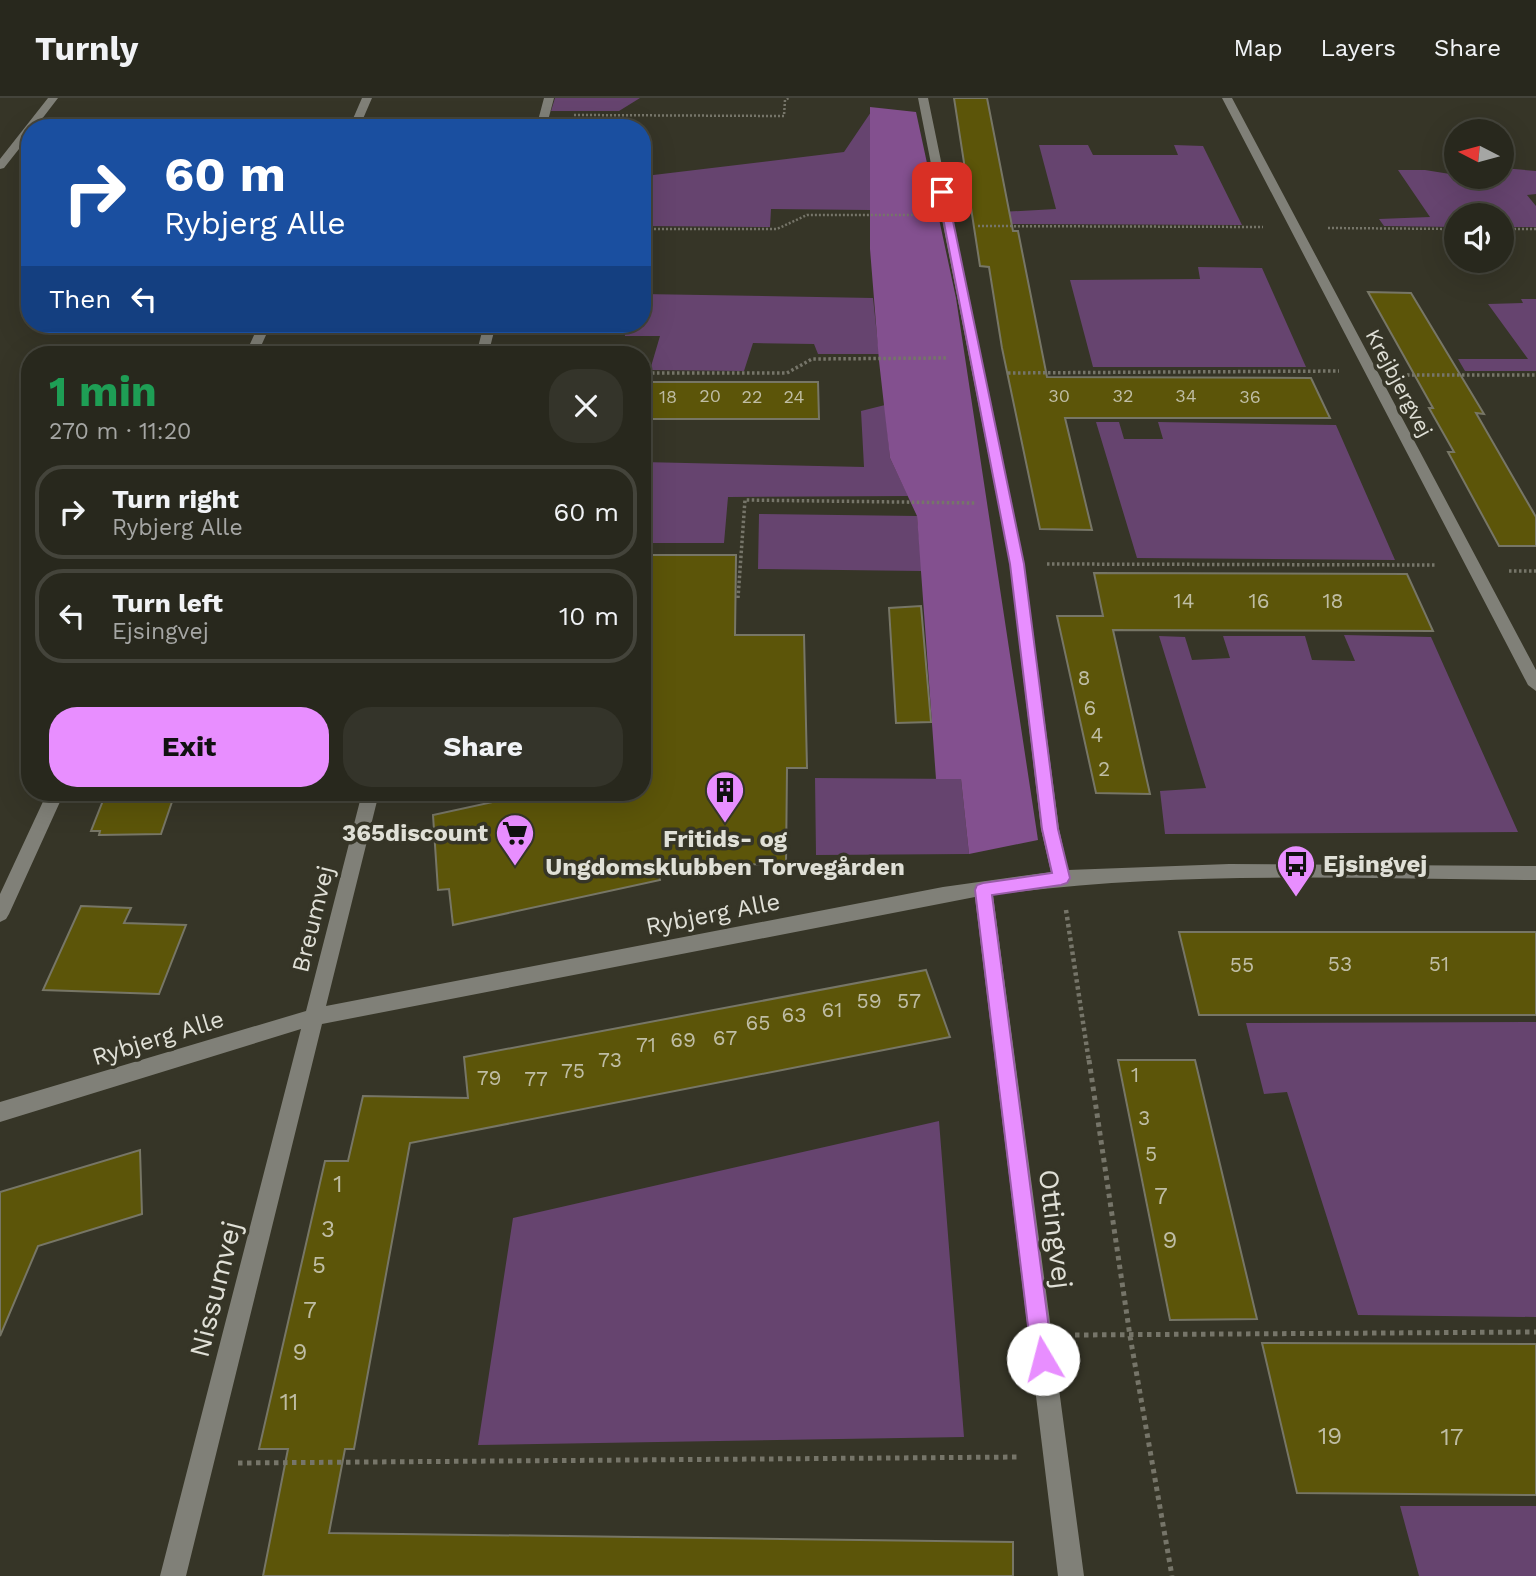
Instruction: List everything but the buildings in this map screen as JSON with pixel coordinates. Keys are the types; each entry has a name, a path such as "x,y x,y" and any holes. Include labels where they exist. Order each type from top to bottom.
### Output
{"street":[{"path":"37,119 53,98"},
{"path":"358,119 367,98"},
{"path":"543,119 549,98"},
{"path":"923,98 1017,564 1050,829 1061,878"},
{"name":"Krejbjergvej","path":"1227,98 1536,685"},
{"path":"0,166 21,139"},
{"path":"0,914 51,801"},
{"name":"Breumvej","path":"313,1017 368,801"},
{"name":"Rybjerg Alle","path":"0,1112 313,1017 943,894 1061,878 1229,871 1536,873"},
{"name":"Ottingvej","path":"983,890 1071,1576"},
{"name":"Nissumvej","path":"173,1576 313,1017"}],"path":[{"path":"544,116 784,116 785,100 789,98"},
{"path":"651,229 777,229 807,215 948,221 1444,229"},
{"path":"1514,229 1536,229"},
{"path":"651,373 788,373 812,359 976,358"},
{"path":"978,373 1536,375"},
{"path":"738,598 745,500 1005,503"},
{"path":"1017,564 1473,565"},
{"path":"1061,878 1130,1336 1172,1576"},
{"path":"1040,1334 1130,1336 1536,1332"},
{"path":"202,1464 1056,1456"}],"shaded area":[{"path":"555,98 640,98 619,111 551,111"},
{"path":"870,107 916,112 956,298 1038,840 969,854 961,779 936,779 917,516 890,458 870,249"},
{"path":"871,112 870,210 771,209 770,227 651,226 651,175 844,152"},
{"path":"1039,145 1088,145 1093,155 1178,155 1174,145 1203,146 1242,225 1003,224 1001,212 1056,209"},
{"path":"1514,169 1536,171 1536,194 1527,195 1536,206 1536,227 1514,227 1514,203 1444,203 1444,227 1384,226 1379,219 1430,217 1398,170 1444,173 1444,189 1514,189"},
{"path":"1198,267 1262,268 1306,367 1093,367 1070,280 1200,279"},
{"path":"651,294 873,298 879,354 818,354 814,344 753,343 744,371 651,370 660,336 625,336 624,333 651,333"},
{"path":"1521,299 1536,299 1536,371 1465,371 1458,359 1528,359 1488,304 1523,303"},
{"path":"885,405 890,458 908,496 728,497 724,543 651,543 651,462 864,467 861,411"},
{"path":"1096,422 1119,422 1124,439 1163,439 1158,422 1336,425 1395,560 1137,558"},
{"path":"759,514 917,516 922,571 758,569"},
{"path":"1344,635 1431,637 1518,832 1165,834 1160,791 1206,788 1159,636 1185,637 1192,660 1230,658 1223,636 1305,636 1312,660 1355,661"},
{"path":"815,778 961,779 969,854 816,855"},
{"path":"1536,1022 1536,1317 1358,1315 1287,1092 1264,1094 1246,1023"},
{"path":"939,1121 964,1437 478,1445 513,1218"},
{"path":"1400,1506 1536,1506 1536,1576 1419,1576"}],"place":[{"name":"Fritids- og Ungdomsklubben Torvegården","path":"725,824"},
{"name":"365discount","path":"515,867"},
{"name":"Ejsingvej","path":"1296,898"}],"route":[{"path":"942,192 1017,564 1050,829 1061,878 983,890 1043,1359"}]}
